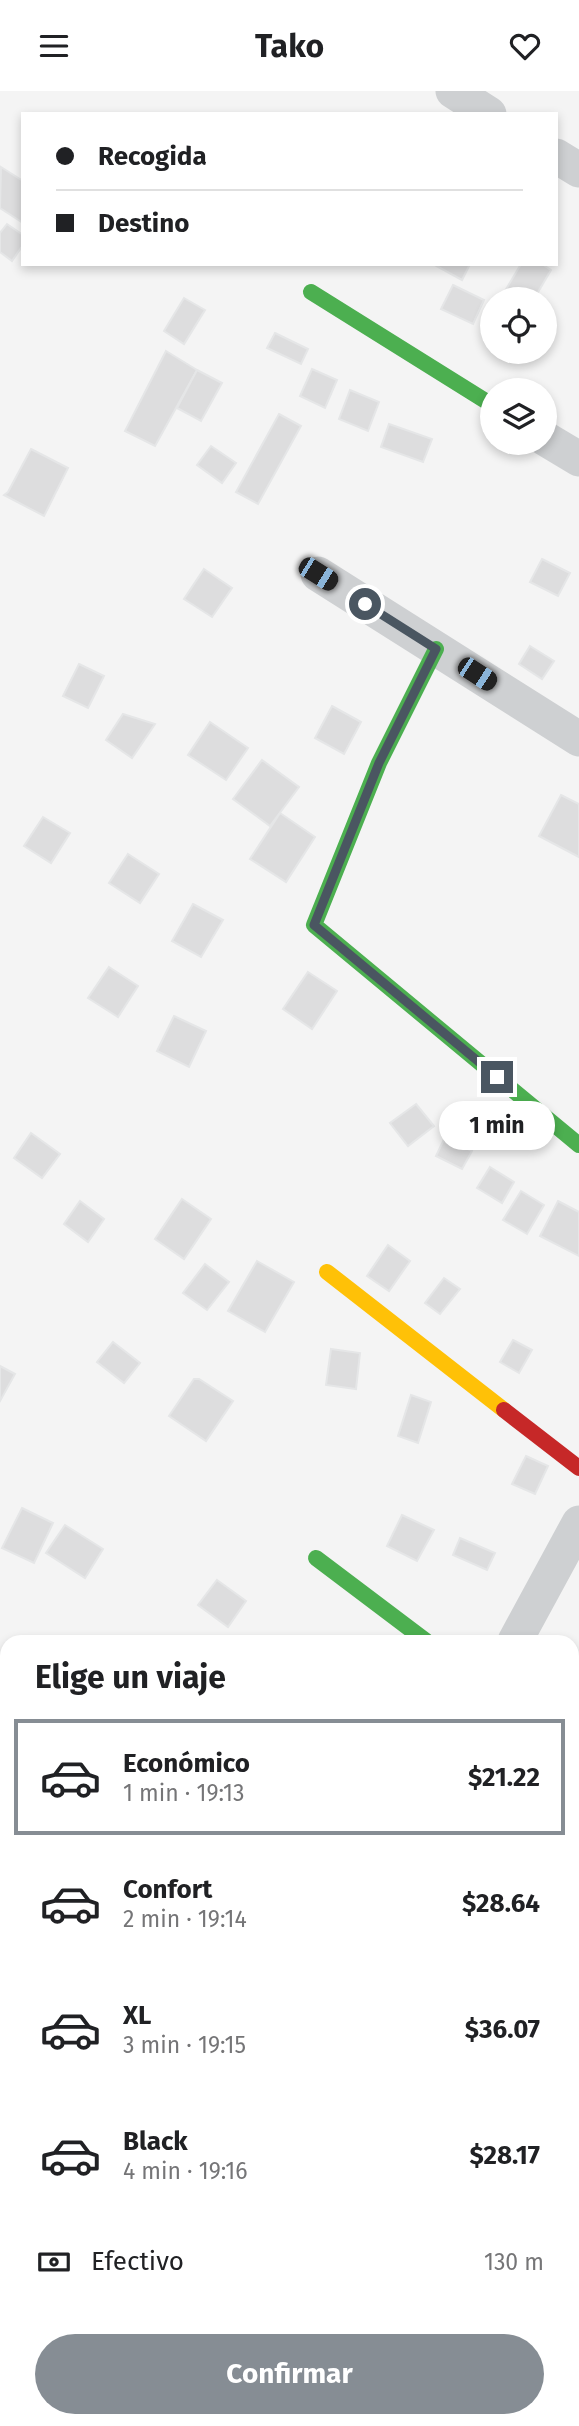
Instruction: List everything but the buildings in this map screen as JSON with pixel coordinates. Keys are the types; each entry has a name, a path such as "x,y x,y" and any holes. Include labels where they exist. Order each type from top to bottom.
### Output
{"street":[{"path":"453,91 486,112"},
{"path":"558,157 579,170"},
{"path":"311,292 480,398"},
{"path":"557,446 579,459"},
{"path":"318,574 579,739"},
{"path":"436,649 379,763 314,925 579,1145"},
{"path":"327,1272 579,1468"},
{"path":"518,1635 579,1523"},
{"path":"316,1558 418,1635"}],"traffic: fast":[{"path":"311,292 480,398"},
{"path":"436,649 379,763 314,925 579,1145"},
{"path":"316,1558 418,1635"}],"traffic: slow":[{"path":"327,1272 504,1410"}],"traffic: jam":[{"path":"504,1410 579,1468"}],"route":[{"path":"365,604 436,649 379,763 314,925 497,1077"}]}
